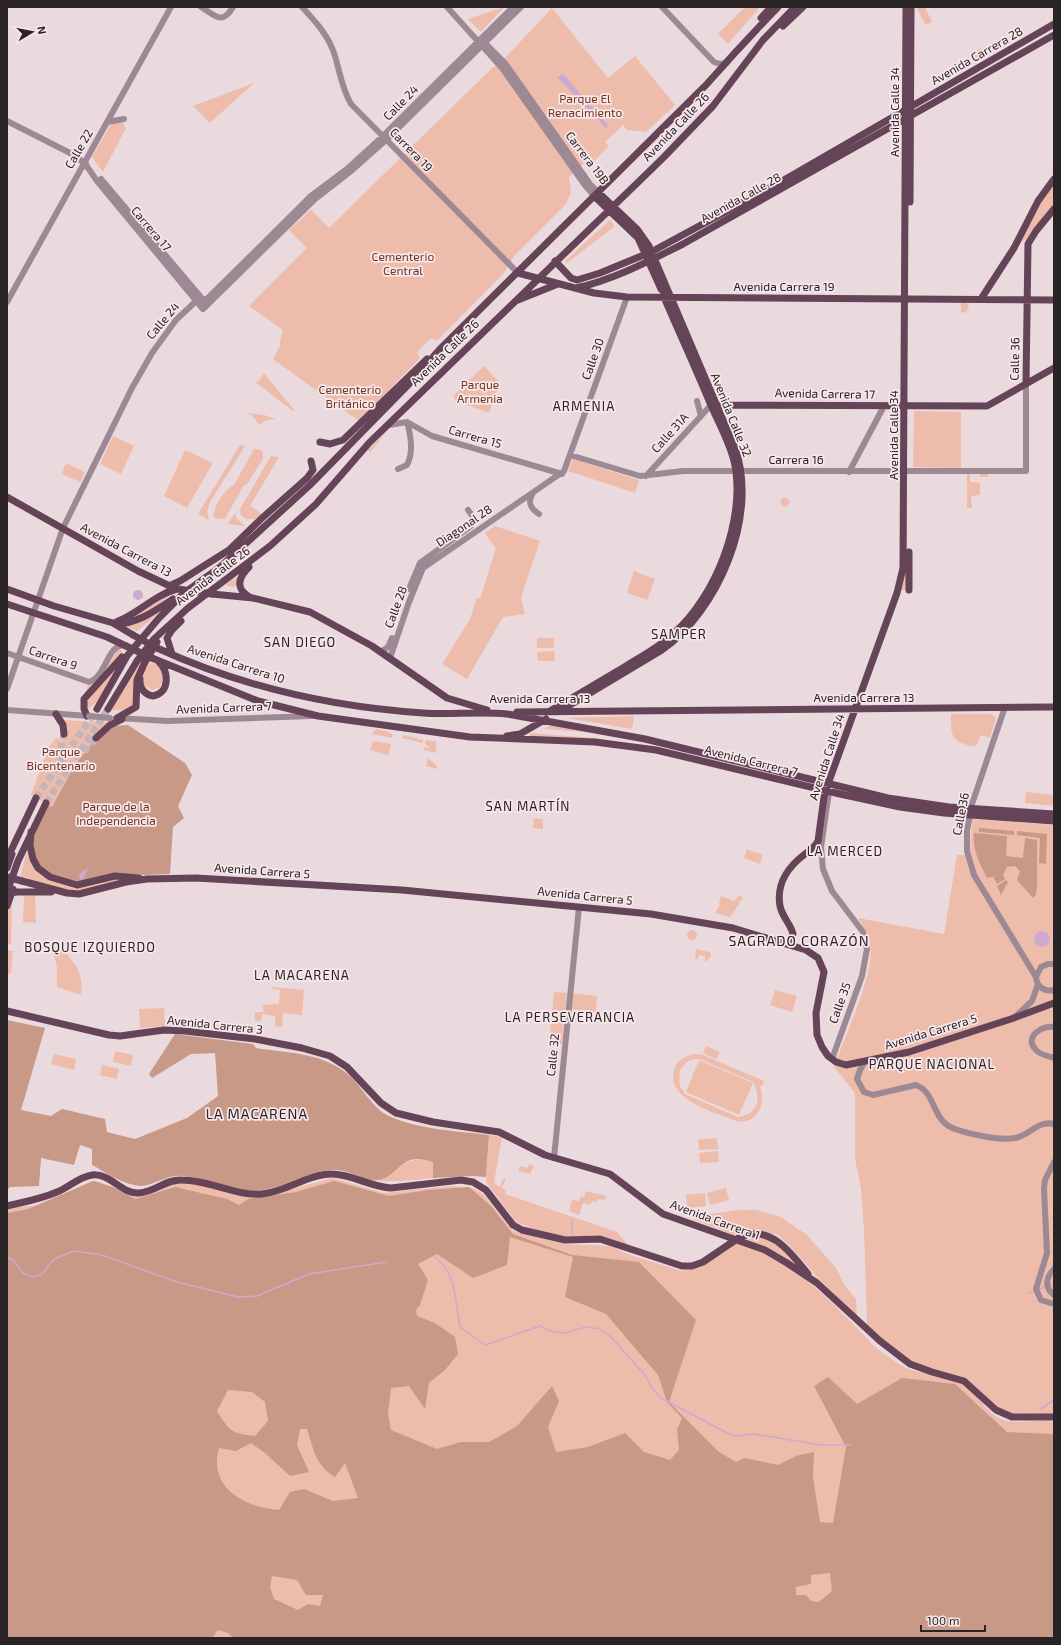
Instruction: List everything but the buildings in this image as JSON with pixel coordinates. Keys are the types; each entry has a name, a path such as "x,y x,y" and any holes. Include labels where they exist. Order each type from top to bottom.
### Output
{"main road":[{"path":"742,43 771,7"},
{"name":"Avenida Calle 26","path":"264,521 293,500 410,383 440,349 597,195 727,63 742,43 778,7"},
{"name":"Avenida Calle 26","path":"108,709 143,651 188,608 212,592 270,546 316,504 385,427 611,208 713,106 745,61 795,7"},
{"path":"745,61 803,7"},
{"name":"Avenida Calle 34","path":"906,7 908,112"},
{"name":"Avenida Calle 34","path":"909,590 907,299 908,112 911,9"},
{"name":"Avenida Carrera 28","path":"908,112 1054,24"},
{"name":"Avenida Carrera 28","path":"908,112 1054,35"},
{"name":"Avenida Calle 28","path":"555,261 571,278 577,280 683,244 908,112"},
{"path":"981,299 1014,248 1038,201 1054,179"},
{"name":"Carrera 19B","path":"597,195 637,229 650,256"},
{"name":"Calle 36","path":"1026,383 1028,248 1032,237 1054,209"},
{"name":"Avenida Calle 28","path":"576,288 600,281 650,256"},
{"name":"Avenida Calle 32","path":"545,720 669,645 685,631 700,614 718,585 733,542 741,511 735,448 667,297 661,289 650,256"},
{"name":"Avenida Carrera 19","path":"518,273 600,295 627,297 1054,300"},
{"path":"514,302 558,284"},
{"path":"320,442 334,443 342,440 420,364 440,349"},
{"path":"1026,383 1054,368"},
{"name":"Avenida Carrera 17","path":"714,404 987,406 1026,383"},
{"path":"169,586 180,581 244,541 307,478 313,470 311,462"},
{"name":"Avenida Calle 32","path":"549,712 660,645 680,628 696,609 713,580 726,546 735,508 738,471"},
{"name":"Avenida Calle 34","path":"781,942 789,941 793,934 782,911 779,899 781,884 784,875 794,863 813,848 818,840 828,789 902,577 907,472"},
{"name":"Avenida Carrera 13","path":"7,497 169,586 181,591 212,592 253,598 310,612 381,652 447,698 493,712 1054,707"},
{"name":"Avenida Calle 26","path":"97,708 127,656 181,591 220,568 244,541"},
{"path":"253,598 240,588 240,577 270,546"},
{"name":"Avenida Carrera 10","path":"7,589 38,601 113,624 157,648 220,673 266,687 326,700 422,713 493,712"},
{"path":"113,624 129,617 160,596 181,591"},
{"path":"172,654 167,641 170,633 212,592"},
{"name":"Avenida Carrera 10","path":"7,604 33,614 107,636 154,659 258,701 318,716"},
{"path":"96,738 116,718 136,707 136,683 144,664 167,628"},
{"path":"88,716 84,709 84,699 131,646 143,635"},
{"path":"144,664 140,679 140,686 148,695 156,696 164,688 167,680 164,668 154,659"},
{"path":"585,696 583,701 584,706 590,710"},
{"name":"Avenida Carrera 7","path":"493,712 545,720 645,740 828,789"},
{"path":"56,714 63,725 64,734"},
{"name":"Avenida Carrera 7","path":"318,716 441,733 521,740 595,742 656,750 828,789 893,798 971,812 1054,821"},
{"name":"Avenida Carrera 7","path":"441,733 512,736 545,720"},
{"path":"7,859 36,798"},
{"path":"46,803 31,832 7,893 33,891 67,893"},
{"name":"Avenida Carrera 7","path":"971,812 1054,814"},
{"path":"7,868 26,819"},
{"path":"31,832 31,850 34,862 44,873 63,882 81,885 122,876 147,879"},
{"path":"7,906 31,832"},
{"path":"7,852 14,844"},
{"name":"Avenida Carrera 5","path":"7,877 67,893 84,893 114,883 147,879 206,878 402,890 651,914 704,922 741,930 812,953 818,958 823,967 824,978 816,1013 816,1027 822,1047 832,1059 846,1065 906,1053 1011,1019 1054,1003"},
{"name":"Avenida Carrera 3","path":"7,1011 113,1036 176,1030 255,1039 319,1053 337,1060 347,1067"},
{"name":"Avenida Carrera 1","path":"347,1067 381,1103 396,1113 433,1122 499,1132 539,1153 612,1175 663,1214 765,1250 788,1263 817,1283 880,1341 910,1364 932,1372 964,1380 996,1410 1012,1417 1054,1417"},
{"path":"7,1206 61,1191 78,1180 93,1175 108,1178 130,1191 140,1193 167,1182 181,1180 201,1182 248,1193 262,1194 286,1188 320,1176 332,1174 379,1187 391,1188 468,1180 478,1183 486,1190 513,1225 532,1233 565,1240 600,1239 687,1266 703,1262 740,1237 759,1234 778,1241 817,1283"}],"street":[{"name":"Calle 22","path":"7,302 171,7"},
{"path":"201,7 211,15 226,17 233,7"},
{"name":"Carrera 19","path":"302,7 319,25 328,40 335,56 343,88 349,100 384,139 518,273"},
{"name":"Carrera 19B","path":"447,7 482,42 584,184 597,195"},
{"name":"Calle 24","path":"482,42 513,7"},
{"name":"Calle 24","path":"7,689 63,528 152,353 176,320 203,304 314,200 350,172 482,42 521,7"},
{"path":"662,7 714,62 720,64 727,63"},
{"path":"107,122 124,119"},
{"name":"Carrera 17","path":"7,121 72,154 84,162 97,181 203,304"},
{"name":"Calle 30","path":"562,474 627,297"},
{"name":"Calle 36","path":"1026,383 1026,471"},
{"path":"697,401 701,416"},
{"name":"Calle 31A","path":"646,476 701,416 714,404"},
{"path":"848,472 884,406"},
{"path":"385,427 394,423 407,422 411,440 411,454 409,463 404,468 398,469"},
{"name":"Carrera 15","path":"407,422 432,436 562,474"},
{"path":"411,440 413,433 419,429"},
{"name":"Carrera 16","path":"570,455 637,476 682,471 1026,471"},
{"name":"Diagonal 28","path":"423,564 562,474"},
{"path":"534,492 530,498 530,505 539,514"},
{"name":"Diagonal 28","path":"423,564 471,526 474,518 468,510"},
{"name":"Calle 28","path":"381,652 389,645 411,586 423,564"},
{"name":"Calle 28","path":"390,658 423,564"},
{"name":"Carrera 9","path":"7,653 91,681 97,677 114,648 125,645"},
{"name":"Calle 36","path":"1005,707 971,812 967,844 972,872 1027,961 1036,977 1038,984"},
{"name":"Avenida Carrera 7","path":"7,710 166,721 318,716"},
{"name":"Avenida Calle 34","path":"824,814 820,858 826,881 863,932 867,954"},
{"name":"Calle 32","path":"554,1158 578,907"},
{"name":"Calle 35","path":"832,1059 862,976 867,954"},
{"path":"1027,961 1034,964 1054,964"},
{"path":"1036,977 1038,971 1044,965"},
{"path":"1011,1019 1032,1001 1038,984 1045,990 1054,990"},
{"path":"1054,1027 1040,1028 1034,1033 1032,1039 1033,1047 1037,1051 1054,1058"},
{"path":"866,1061 860,1070 858,1079 864,1092 873,1095 912,1085 919,1086 926,1092 940,1119 944,1123 956,1129 1007,1139 1023,1135 1040,1125 1054,1124"},
{"path":"1054,1162 1045,1180 1044,1188 1047,1253 1037,1291 1044,1302 1054,1304"},
{"path":"1054,1269 1047,1282 1047,1287 1054,1295"}],"green space":[{"path":"504,7 481,32 468,19"},
{"path":"745,7 760,7 728,44 718,34"},
{"path":"925,7 932,22 926,25 917,9"},
{"name":"Cementerio Central","path":"552,8 608,78 635,56 675,105 646,132 627,130 623,125 605,142 609,146 591,164 583,164 569,177 571,193 566,204 514,256 504,273 437,341 431,338 417,352 420,358 359,421 273,359 280,346 283,330 249,306 307,248 289,230 311,210 329,228 491,69 506,57"},
{"path":"981,48 984,54 973,60 970,54"},
{"path":"254,83 210,123 193,106"},
{"path":"122,122 126,128 103,172 92,157 111,124"},
{"path":"1054,183 1054,204 1028,239 1020,242 1040,201"},
{"path":"610,220 615,226 567,263 565,261"},
{"path":"961,303 967,303 969,307 966,312 961,313"},
{"name":"Parque Armenia","path":"484,366 500,383 489,413 455,400 454,395"},
{"path":"264,373 295,411 255,382 259,381"},
{"path":"914,411 961,412 961,468 913,467"},
{"path":"247,413 264,415 276,419 267,420 259,425 252,415"},
{"path":"388,431 370,452 367,451"},
{"path":"113,436 134,446 121,474 100,464"},
{"path":"240,445 245,446 210,502 207,511 209,520 198,514"},
{"path":"254,449 259,449 263,452 263,459 247,484 244,485 225,519 214,518 215,510 220,499 227,490 234,485"},
{"path":"185,450 213,463 187,508 164,496"},
{"path":"271,456 279,457 250,506 262,514 255,519 246,519 241,515 240,509"},
{"path":"573,459 639,480 635,493 568,471"},
{"path":"66,463 85,472 80,482 62,474"},
{"path":"967,472 988,472 988,477 980,477 980,474 970,474 970,482 980,483 980,495 971,496 972,508 967,508"},
{"path":"906,477 907,590 900,590"},
{"path":"783,498 787,498 789,502 787,506 783,506 781,504 781,500"},
{"path":"235,513 237,519 245,526 227,524"},
{"path":"495,526 540,541 521,597 525,614 503,617 467,679 442,664 470,619 477,598 480,598 496,549 485,533"},
{"path":"634,571 655,579 647,600 627,593"},
{"path":"238,576 237,585 233,587 225,585"},
{"path":"164,597 167,597 154,608 130,620"},
{"path":"158,612 137,631 127,627"},
{"path":"537,638 554,638 554,648 537,648"},
{"path":"118,650 122,650 122,656 81,701 88,686 95,683"},
{"path":"554,651 555,661 538,661 537,652"},
{"path":"138,660 141,662 137,672 134,704 127,709 112,710"},
{"path":"152,662 161,670 163,679 160,687 152,690 144,685 142,678 146,663 150,665"},
{"path":"117,666 98,701 88,709 86,701"},
{"path":"951,714 992,714 996,718 990,738 981,735 977,745 974,746 959,742 953,736"},
{"path":"634,716 632,729 567,718"},
{"name":"Parque Bicentenario","path":"62,720 114,723 85,751 52,807 31,795 48,748 56,738 62,741 65,734"},
{"path":"554,724 600,733 543,729"},
{"name":"Parque de la Independencia","path":"128,725 185,763 192,775 178,806 184,818 173,827 170,874 128,874 83,883 54,876 38,864 34,854 33,839 37,825 47,804 52,807 75,765 93,742 94,743 114,726"},
{"path":"376,729 389,732 393,735 392,738 372,734"},
{"path":"530,733 593,738 610,741 530,739"},
{"path":"403,735 423,740 423,743 402,738"},
{"path":"426,740 436,741 436,753 424,750 424,747 430,748 425,744"},
{"path":"373,741 391,744 388,755 370,750"},
{"path":"428,758 437,766 436,769 426,766"},
{"path":"1026,792 1054,795 1054,806 1025,803"},
{"path":"534,818 543,819 543,829 533,828"},
{"path":"972,819 1054,825 1054,1415 1007,1413 995,1407 977,1388 913,1365 867,1326 864,1230 861,1189 855,1159 855,1093 834,1067 864,988 871,956 868,937 858,918 944,934 957,855 970,855"},
{"path":"979,828 1014,831 1014,835 979,832"},
{"path":"1017,831 1047,834 1046,864 1039,863 1040,838 1017,835"},
{"path":"974,833 1007,836 1006,856 1023,858 1025,838 1037,840 1037,887 1036,894 1033,898 1017,880 1020,871 1015,866 1007,867 1003,875 1005,879 997,884 993,877 1001,875 987,878 975,851"},
{"path":"29,845 108,879 132,879 78,891 70,891 44,884 20,876"},
{"path":"747,849 763,855 760,864 744,858"},
{"path":"1006,880 1008,882 1001,895 997,886"},
{"path":"35,895 36,923 23,922 24,896"},
{"path":"739,895 743,898 730,917 715,913 720,904 721,896 734,901"},
{"path":"12,897 11,944 7,945 7,911"},
{"path":"692,930 697,935 692,940 687,935"},
{"path":"53,947 62,948 75,964 79,972 81,982 81,995 57,987 57,967"},
{"path":"696,949 710,952 711,956 707,961 705,961 705,956 699,955 697,960 695,959"},
{"path":"7,950 13,951 11,973 7,975"},
{"path":"273,987 304,990 302,1015 283,1013 282,1027 275,1026 275,1016 262,1014 261,1021 255,1021 255,1012 264,1012 262,1005 279,1004 280,990 272,989"},
{"path":"775,990 797,996 792,1012 770,1005"},
{"path":"554,992 567,993 562,1044 549,1043"},
{"path":"570,993 597,996 596,1012 568,1009"},
{"path":"164,1008 165,1026 140,1028 139,1009"},
{"path":"7,1020 45,1028 21,1110 51,1116 62,1109 105,1119 107,1132 135,1139 187,1118 218,1096 215,1053 191,1054 152,1078 149,1074 175,1034 253,1044 256,1048 294,1053 331,1063 352,1078 381,1111 396,1119 436,1129 489,1135 486,1177 472,1176 433,1178 433,1162 422,1159 413,1159 390,1175 377,1180 366,1179 343,1171 330,1170 322,1171 279,1186 253,1191 233,1188 193,1177 183,1176 171,1177 149,1185 139,1186 121,1181 92,1165 92,1149 80,1145 74,1165 41,1158 39,1186 10,1187 7,1190"},
{"path":"706,1046 720,1052 716,1059 703,1053"},
{"path":"115,1051 133,1055 131,1066 113,1062"},
{"path":"54,1054 76,1059 74,1070 51,1064"},
{"path":"691,1055 703,1055 764,1081 762,1086 760,1086 762,1093 761,1106 755,1117 750,1120 736,1121 694,1104 677,1090 674,1081 675,1067 679,1061","holes":["700,1059 753,1082 757,1094 754,1109 745,1116 738,1117 685,1094 679,1082 680,1070 688,1061"]},
{"path":"699,1060 753,1083 739,1115 686,1092"},
{"path":"102,1065 119,1069 117,1079 100,1075"},
{"path":"489,1135 502,1137 494,1183 500,1187 503,1179 506,1179 502,1188 506,1190 505,1194 617,1232 628,1245 600,1235 569,1237 541,1232 516,1222 486,1182"},
{"path":"717,1138 718,1149 699,1150 698,1140"},
{"path":"718,1151 719,1162 700,1163 699,1153"},
{"path":"426,1159 433,1161 433,1178 401,1181 377,1181 411,1161"},
{"path":"529,1164 534,1166 530,1174 518,1171 520,1166 527,1168"},
{"path":"332,1178 384,1193 452,1186 473,1188 483,1194 513,1231 564,1244 610,1246 630,1255 682,1271 695,1269 737,1243 755,1249 786,1266 815,1287 875,1347 903,1366 917,1372 955,1378 961,1381 972,1390 991,1413 1003,1420 1015,1422 1054,1422 1054,1638 7,1638 7,1208 43,1205 93,1181 98,1181 124,1194 134,1197 176,1182 199,1184 231,1194 265,1197"},
{"path":"93,1181 113,1187 136,1199 175,1187 227,1199 239,1205 248,1199 296,1192 334,1181 389,1196 428,1190 469,1187 491,1206 513,1234 572,1255 639,1262 696,1320 669,1402 719,1452 736,1462 745,1458 778,1465 796,1456 814,1452 813,1477 820,1522 833,1523 846,1447 814,1386 828,1377 857,1404 902,1378 955,1384 1007,1432 1054,1434 1054,1638 233,1638 228,1633 218,1630 212,1638 7,1638 7,1213 28,1209","holes":["510,1237 573,1257 565,1297 606,1314 658,1375 667,1402 682,1418 677,1429 679,1450 670,1460 644,1452 625,1433 588,1447 556,1452 548,1427 559,1401 552,1386 517,1426 489,1442 461,1442 437,1449 391,1430 388,1414 391,1388 409,1386 425,1409 429,1383 445,1370 458,1354 455,1337 435,1323 417,1316 416,1310 420,1305 428,1280 418,1264 437,1254 473,1278 507,1265","228,1390 252,1392 265,1402 268,1421 255,1436 241,1434 228,1427 217,1411","300,1429 307,1429 316,1456 328,1472 335,1477 345,1463 358,1498 333,1501 304,1489 290,1492 279,1510 266,1508 253,1505 232,1493 224,1484 219,1474 217,1462 219,1448 236,1451 251,1443 265,1453 290,1476 309,1472 297,1445","830,1573 832,1591 819,1602 811,1601 806,1595 796,1595 796,1587 811,1584 811,1575","272,1576 297,1580 306,1595 323,1595 320,1606 308,1604 298,1610 274,1599 270,1587"]},
{"path":"726,1188 729,1200 710,1205 707,1193"},
{"path":"586,1191 606,1196 605,1200 598,1199 597,1202 592,1201 590,1205 583,1203 579,1215 569,1211 572,1200 579,1201 581,1196 584,1197"},
{"path":"705,1193 706,1206 687,1208 686,1195"},
{"path":"739,1210 756,1210 781,1217 807,1235 836,1268 845,1286 856,1299 857,1316 819,1279 789,1245 778,1235 759,1230 734,1235 692,1219 702,1215"},
{"path":"762,1237 779,1246 799,1267 773,1251 746,1239"}],"shaded area":[{"path":"563,74 608,125 606,128 557,77"},
{"path":"136,590 140,590 142,591 142,599 136,600 133,597 133,593"},
{"path":"88,869 83,879 80,880 79,875"},
{"path":"1042,931 1048,933 1050,939 1048,945 1042,947 1036,945 1034,939 1036,933"}],"waterway":[{"path":"572,1220 572,1235"},
{"path":"7,1257 12,1259 23,1273 33,1277 42,1274 54,1259 74,1251 102,1255 177,1282 238,1297 257,1296 309,1274 386,1262"},
{"path":"435,1257 447,1271 451,1280 456,1298 460,1327 485,1345 540,1326 553,1332 565,1333 586,1327 600,1329 610,1336 645,1375 652,1388 661,1398 729,1434 736,1436 754,1434 821,1445 850,1445"},
{"path":"1049,1286 1054,1284"},
{"path":"1038,1290 1045,1287"},
{"path":"1029,1293 1035,1291"},
{"path":"1040,1409 1054,1400"}],"tunnel":[{"path":"36,798 97,709"},
{"path":"46,803 108,709"},
{"path":"59,760 64,734"},
{"path":"84,752 96,738"}],"district":[{"name":"ARMENIA","path":"584,406"},
{"name":"SAMPER","path":"679,634"},
{"name":"SAN DIEGO","path":"300,642"},
{"name":"SAN MARTÍN","path":"528,806"},
{"name":"LA MERCED","path":"845,851"},
{"name":"SAGRADO CORAZÓN","path":"799,941"},
{"name":"BOSQUE IZQUIERDO","path":"90,947"},
{"name":"LA MACARENA","path":"302,975"},
{"name":"LA PERSEVERANCIA","path":"570,1017"},
{"name":"PARQUE NACIONAL","path":"932,1064"},
{"name":"LA MACARENA","path":"257,1114"}],"park label":[{"name":"Parque El Renacimiento","path":"585,106"},
{"name":"Cementerio Británico","path":"350,397"}]}
